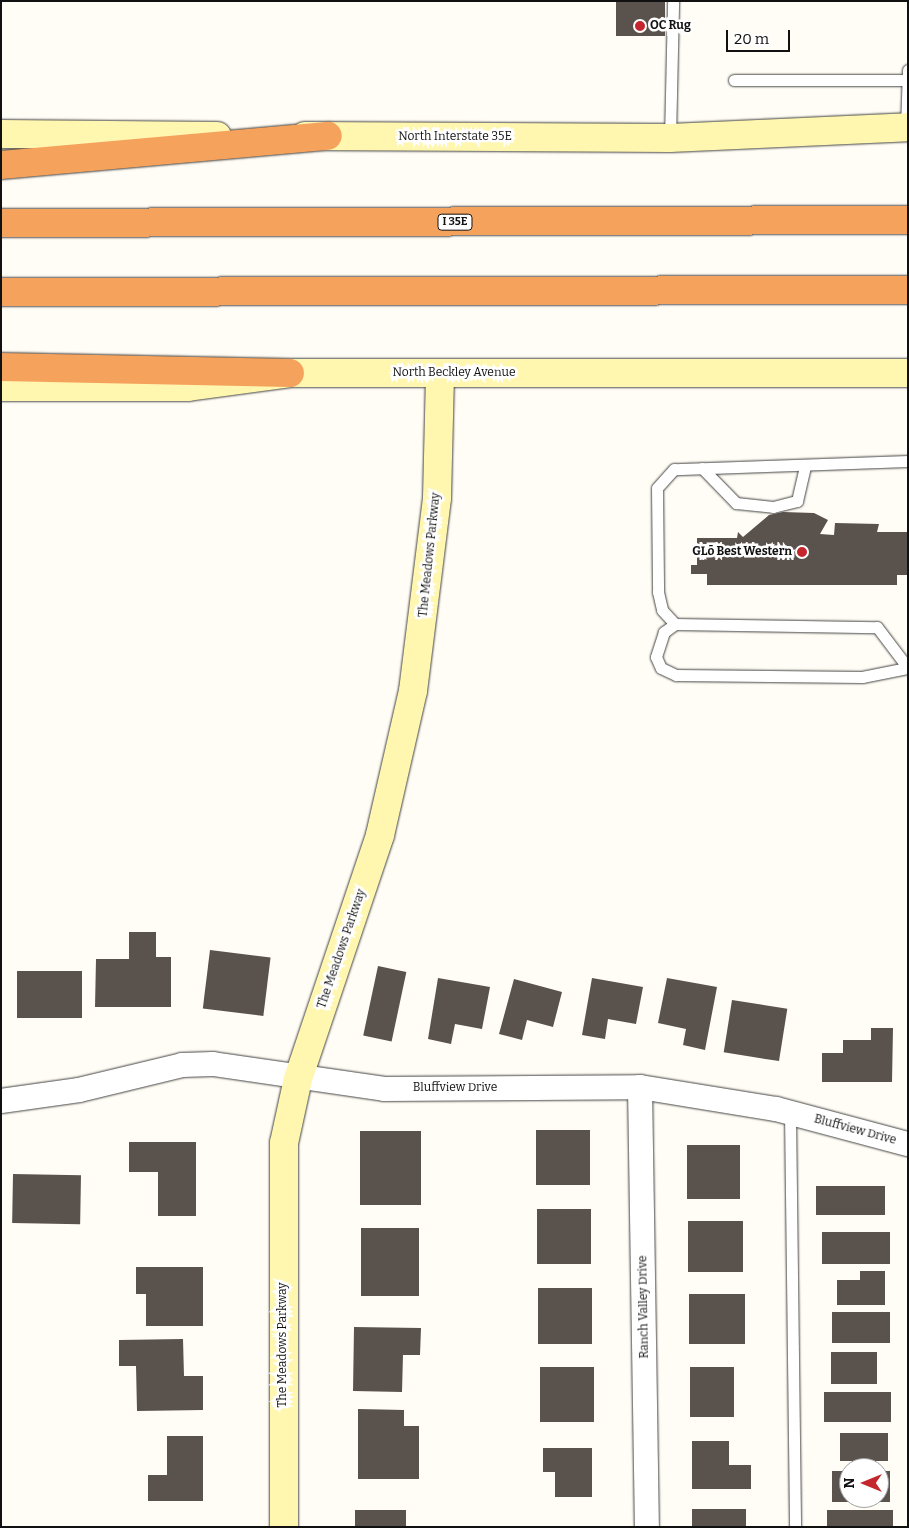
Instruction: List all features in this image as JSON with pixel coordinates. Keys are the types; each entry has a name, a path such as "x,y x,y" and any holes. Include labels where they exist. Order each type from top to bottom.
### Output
{"highway":[{"path":"1,165 328,136"},
{"name":"I 35E","path":"1,223 908,220"},
{"path":"1,292 908,290"},
{"path":"1,367 290,373"}],"main road":[{"name":"North Interstate 35E","path":"1,134 670,138 907,127"},
{"name":"North Beckley Avenue","path":"1,387 188,387 290,373 908,372"},
{"name":"The Meadows Parkway","path":"284,1527 284,1143 298,1079 380,835 414,691 437,498 440,373"}],"street":[{"name":"Bluffview Drive","path":"1,1101 79,1090 182,1065 230,1065 298,1079 384,1089 640,1086 790,1112 908,1144"},
{"name":"Ranch Valley Drive","path":"640,1086 647,1527"}],"lane":[{"path":"670,138 673,1"},
{"path":"907,127 908,70"},
{"path":"734,80 908,80"},
{"path":"675,624 662,610 658,592 657,488 674,469 908,461"},
{"path":"702,468 736,503 773,507 797,501 805,465"},
{"path":"675,624 876,627 907,668 862,677 676,675 661,668 656,657 664,632 675,624"},
{"path":"790,1112 795,1527"}],"building":[{"path":"616,1 665,1 665,36 616,36"},
{"name":"GLō Best Western","path":"783,512 814,513 828,520 820,534 834,535 835,523 879,524 877,532 908,532 908,575 897,575 897,585 707,585 707,574 691,574 691,565 697,565 697,538 737,538 738,532 743,537 769,515"},
{"path":"129,932 156,932 156,957 171,957 171,1007 95,1007 96,959 129,959"},
{"path":"210,950 271,957 263,1016 203,1009"},
{"path":"378,966 406,972 392,1041 363,1035"},
{"path":"17,971 82,971 82,1018 17,1018"},
{"path":"438,978 490,987 482,1029 455,1024 451,1044 428,1039"},
{"path":"592,978 643,987 636,1024 608,1019 605,1039 582,1035"},
{"path":"667,978 717,987 705,1050 683,1045 686,1029 658,1023"},
{"path":"514,979 562,992 553,1027 527,1020 522,1040 499,1034"},
{"path":"732,1000 787,1009 779,1061 724,1052"},
{"path":"871,1028 893,1028 892,1082 822,1082 822,1053 843,1053 843,1040 871,1040"},
{"path":"536,1130 590,1130 590,1185 536,1185"},
{"path":"360,1131 421,1131 421,1205 360,1205"},
{"path":"129,1142 196,1142 196,1216 158,1216 158,1172 129,1172"},
{"path":"687,1145 740,1145 740,1199 687,1199"},
{"path":"13,1174 81,1175 80,1224 12,1223"},
{"path":"816,1186 885,1186 885,1215 816,1215"},
{"path":"537,1209 591,1209 591,1264 537,1264"},
{"path":"688,1221 743,1221 743,1272 688,1272"},
{"path":"361,1228 419,1228 419,1296 361,1296"},
{"path":"822,1232 890,1232 890,1264 822,1264"},
{"path":"136,1267 203,1267 203,1326 146,1326 146,1294 136,1294"},
{"path":"860,1271 885,1271 885,1305 837,1305 837,1280 860,1280"},
{"path":"538,1288 592,1288 592,1344 538,1344"},
{"path":"689,1294 745,1294 745,1344 689,1344"},
{"path":"832,1312 890,1312 890,1343 832,1343"},
{"path":"354,1327 421,1328 420,1355 403,1355 402,1392 353,1391"},
{"path":"183,1339 184,1376 203,1376 203,1410 137,1411 136,1366 119,1366 119,1340"},
{"path":"831,1352 877,1352 877,1384 831,1384"},
{"path":"540,1367 594,1367 594,1422 540,1422"},
{"path":"690,1367 734,1367 734,1417 690,1417"},
{"path":"824,1392 891,1392 891,1422 824,1422"},
{"path":"358,1409 404,1410 404,1426 419,1426 419,1479 358,1479"},
{"path":"840,1433 888,1433 888,1458 840,1458"},
{"path":"167,1436 203,1436 203,1501 148,1501 148,1475 167,1475"},
{"path":"692,1441 729,1441 729,1465 751,1465 751,1489 692,1489"},
{"path":"543,1448 592,1448 592,1497 555,1497 555,1472 543,1472"},
{"path":"832,1471 839,1471 839,1502 832,1502"},
{"path":"889,1471 890,1471 889,1502"},
{"path":"692,1509 746,1509 746,1527 692,1527"},
{"path":"355,1510 406,1510 406,1527 355,1527"},
{"path":"827,1510 893,1510 893,1527 827,1527"}],"place":[{"name":"OC Rug","path":"640,26"},
{"name":"GLō Best Western","path":"802,552"}]}
